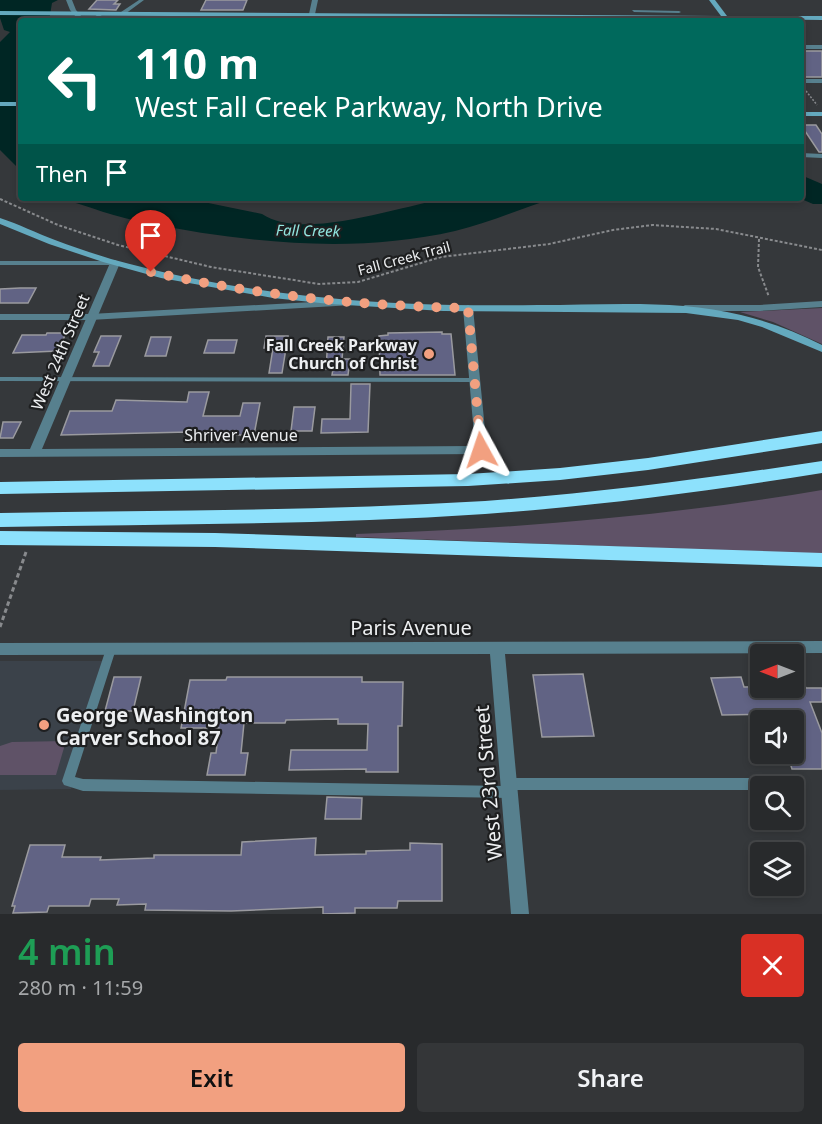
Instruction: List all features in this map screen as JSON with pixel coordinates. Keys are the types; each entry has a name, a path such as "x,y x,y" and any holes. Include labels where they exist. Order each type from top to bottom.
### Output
{"highway":[{"path":"0,488 468,480 637,465 822,437"},
{"path":"0,520 380,512 494,506 678,489 822,467"},
{"path":"0,538 227,540 822,560"}],"main road":[{"path":"712,0 726,18"},
{"path":"0,13 123,13 248,18 312,14 485,18"},
{"path":"804,18 822,18"},
{"path":"0,104 18,104"},
{"path":"804,114 821,111"},
{"path":"0,221 49,241 115,263 249,291 358,303 468,308 685,308 749,318 822,349"}],"street":[{"path":"69,0 79,16 78,18"},
{"path":"312,14 315,0"},
{"path":"804,47 822,47"},
{"name":"West 24th Street","path":"34,453 90,317 115,263"},
{"path":"0,317 90,317 358,303"},
{"path":"685,308 760,308 822,304"},
{"path":"468,308 475,380"},
{"name":"Shriver Avenue","path":"0,453 481,450 475,380"},
{"name":"Paris Avenue","path":"0,649 822,647"},
{"name":"West 23rd Street","path":"497,648 520,914"}],"lane":[{"path":"123,13 142,0"},
{"path":"634,11 679,12"},
{"path":"96,18 102,13"},
{"path":"804,83 822,81"},
{"path":"804,155 822,156"},
{"path":"0,263 115,263"},
{"path":"0,379 475,380"},
{"path":"111,649 68,780 83,785 235,788 509,788 750,785"}],"path":[{"path":"804,87 821,111"},
{"name":"Fall Creek Trail","path":"0,198 69,230 167,259 294,282 345,284 383,276 431,258 547,244 611,230 652,225 688,226 822,250"},
{"path":"759,238 758,267 770,299"},
{"path":"0,627 28,547"}],"shaded area":[{"path":"822,308 822,344 773,322 740,312"},
{"path":"822,490 822,554 356,537 356,534 473,529 590,520 706,507"},
{"name":"George Washington Carver School 87","path":"0,661 107,661 71,789 0,790"},
{"path":"66,741 56,775 0,775 0,746 12,742"}],"water":[{"path":"0,0 58,0 52,3 50,18 18,18 18,168 0,150 0,42 10,32 4,30 0,18"},
{"path":"804,176 822,184 822,204 813,204 804,200"},
{"name":"Fall Creek","path":"69,201 199,201 262,214 280,222 302,224 353,219 435,201 546,201 455,231 417,238 340,244 223,236 125,218"}],"building":[{"path":"97,0 118,0 114,4 120,4 116,10 89,9"},
{"path":"206,0 247,0 243,10 201,10"},
{"path":"804,51 822,51 822,77 804,77"},
{"path":"804,125 816,125 822,134 822,152 819,152 804,130"},
{"path":"36,288 28,303 0,303 0,289"},
{"name":"Fall Creek Parkway Church of Christ","path":"442,332 442,334 451,334 455,375 380,375 379,336 388,335 388,333"},
{"path":"47,333 66,333 58,351 13,353 22,335 46,335"},
{"path":"101,336 121,336 109,366 93,366 99,352 94,352"},
{"path":"266,336 288,336 282,373 269,373 273,348 264,348"},
{"path":"151,337 171,337 166,356 145,356"},
{"path":"328,337 344,337 342,359 350,359 348,375 332,375 333,369 326,369"},
{"path":"208,340 237,340 234,353 204,353"},
{"path":"351,384 370,384 368,432 321,433 322,419 350,419"},
{"path":"189,392 209,392 203,416 240,416 243,403 260,403 254,435 208,435 209,433 189,432 61,435 70,411 112,411 116,400 187,402"},
{"path":"294,407 315,407 312,431 291,431"},
{"path":"3,422 21,422 13,438 0,438"},
{"path":"583,674 594,736 542,737 533,675"},
{"path":"114,677 141,677 133,711 105,711"},
{"path":"227,677 362,677 362,682 403,682 402,726 398,726 398,772 366,772 366,769 289,770 291,750 367,750 368,724 338,724 338,719 244,723 241,753 248,753 245,775 207,775 211,753 216,753 219,728 181,728 190,680 226,680"},
{"path":"741,677 744,687 750,687 750,698 804,698 804,686 822,688 822,702 810,702 822,733 822,769 792,769 790,764 804,764 804,710 750,710 750,714 722,715 711,678"},
{"path":"327,797 362,798 361,819 325,819"},
{"path":"316,838 315,855 410,850 410,843 442,844 442,901 398,901 397,908 355,908 355,913 323,914 323,907 231,911 145,910 146,904 117,905 119,899 91,899 89,906 49,906 47,912 13,913 15,906 12,906 30,845 65,845 62,857 101,857 100,860 154,858 154,855 241,855 242,842"}],"place":[{"name":"Fall Creek Parkway Church of Christ","path":"429,354"},
{"name":"George Washington Carver School 87","path":"44,725"}],"route":[{"path":"151,272 290,297 412,307 468,308 481,450"}]}
